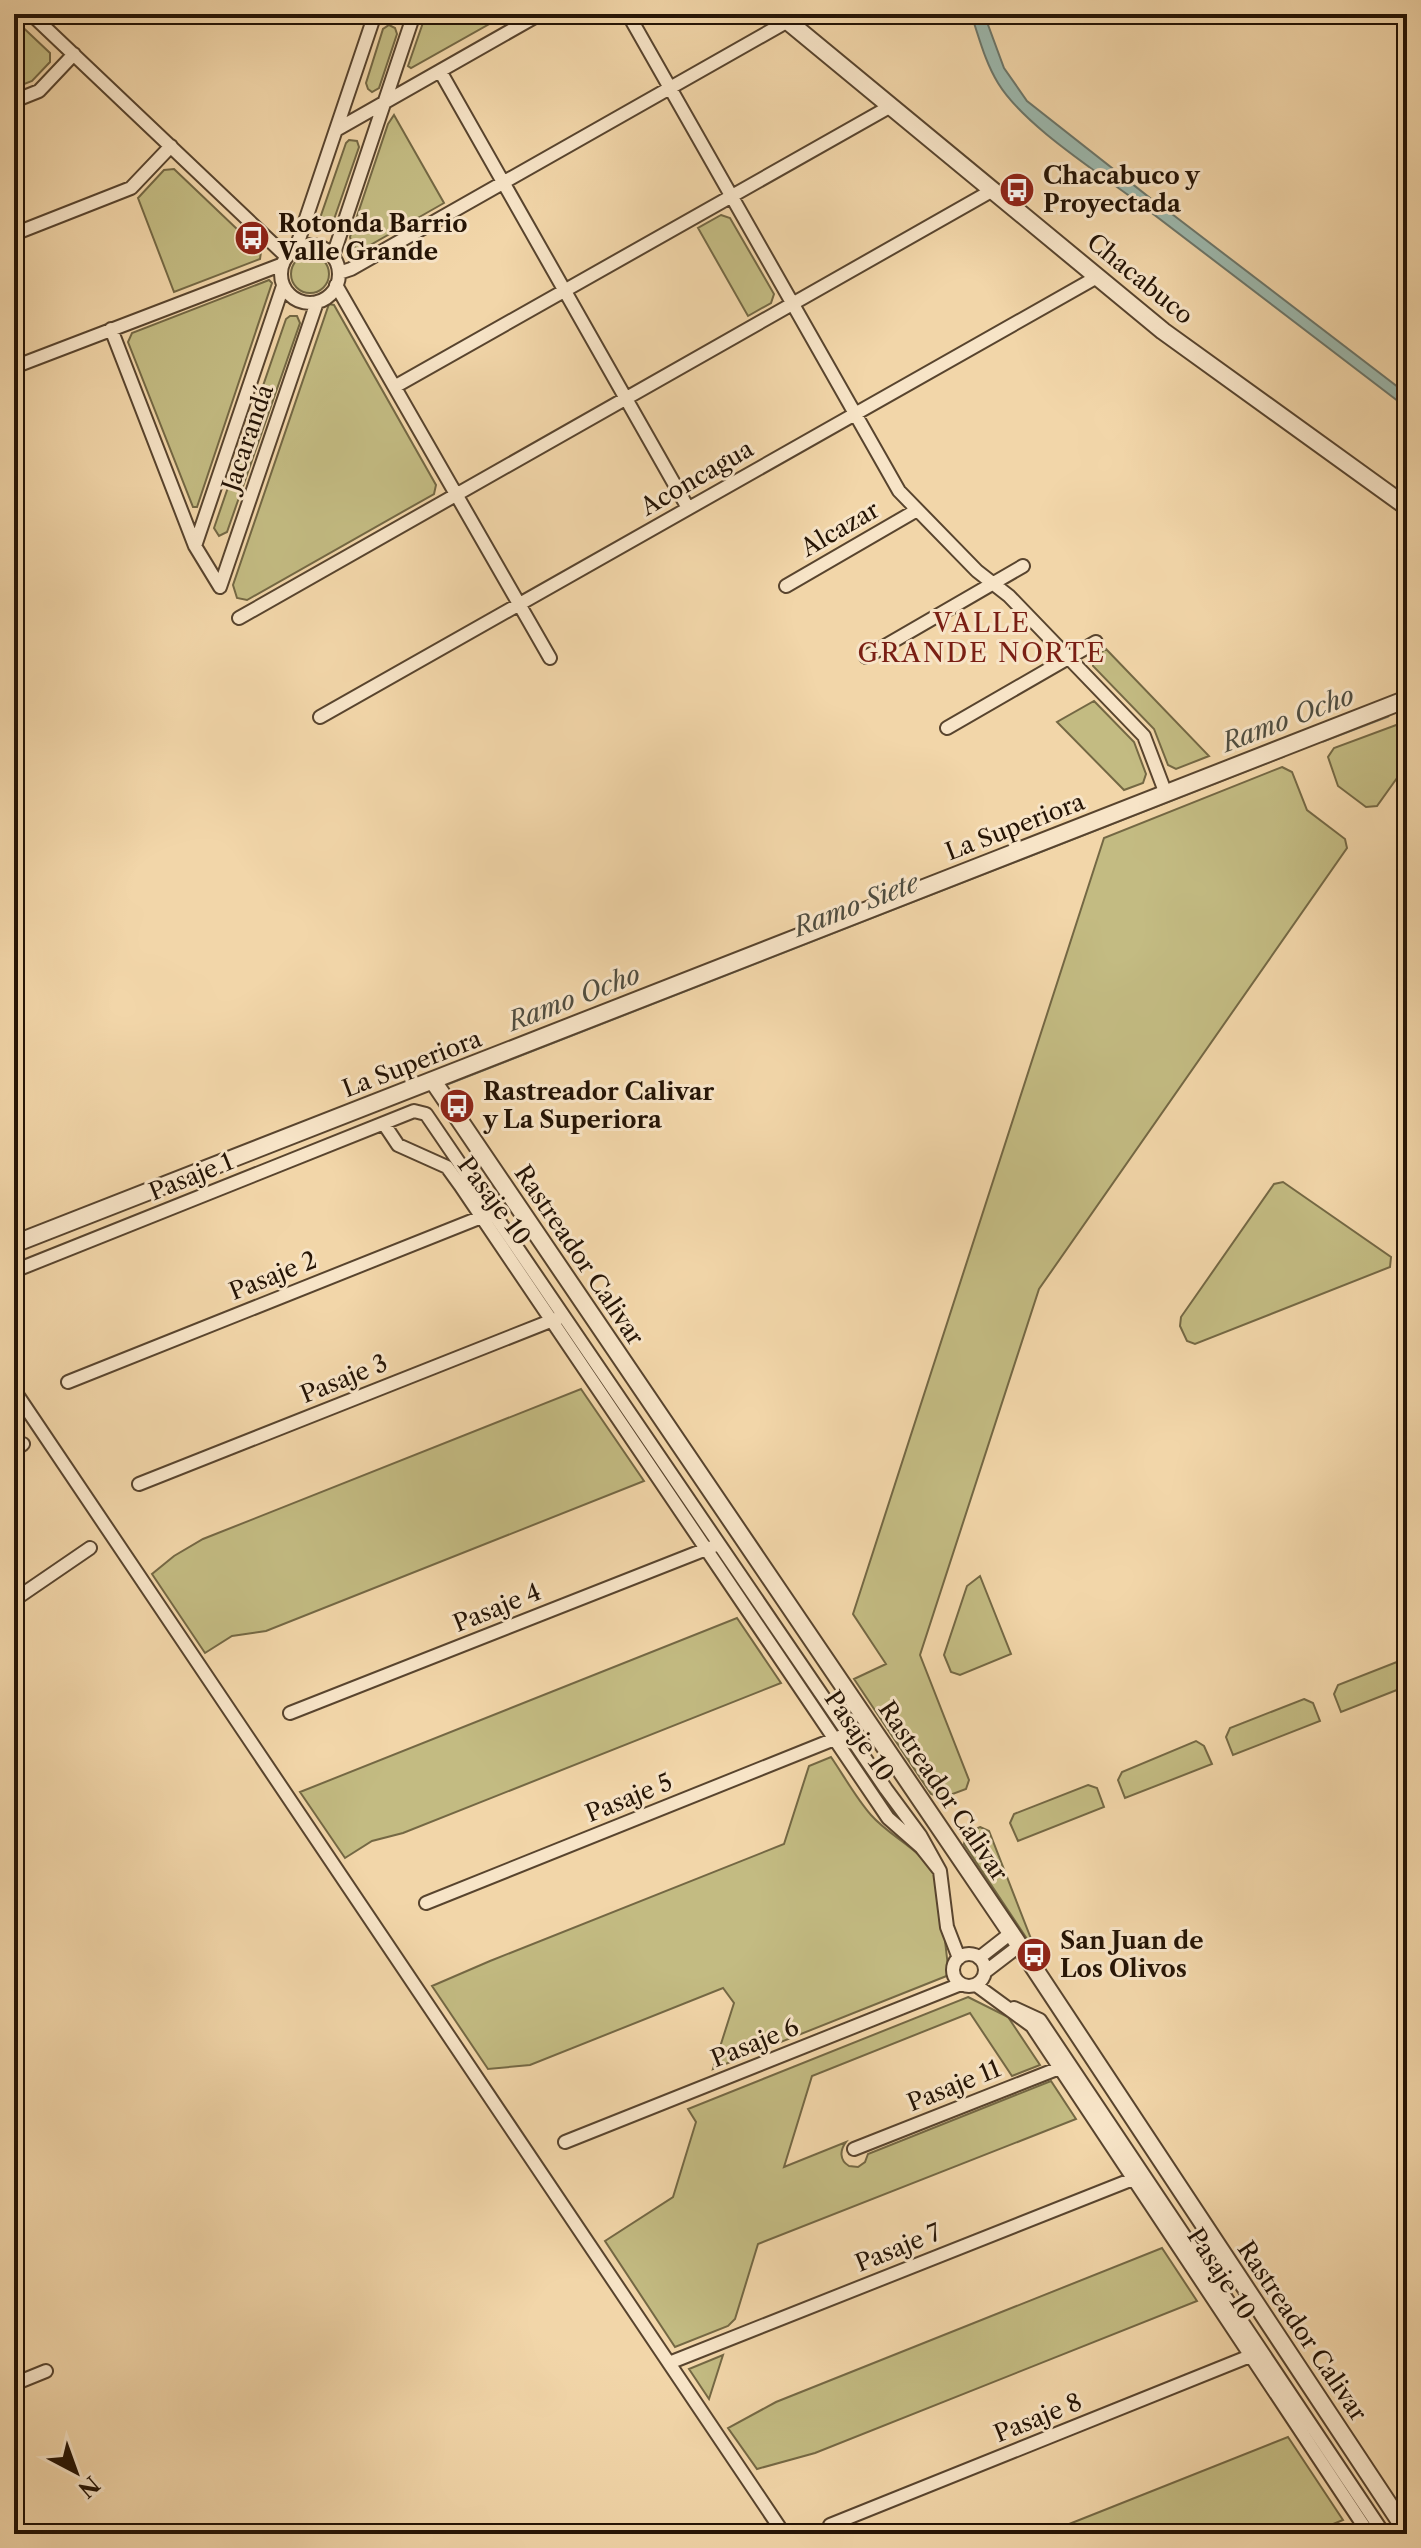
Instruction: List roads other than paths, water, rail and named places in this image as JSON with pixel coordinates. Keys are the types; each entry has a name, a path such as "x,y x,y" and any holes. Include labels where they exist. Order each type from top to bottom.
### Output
{"street":[{"path":"31,14 288,256"},
{"name":"Jacarandá","path":"375,14 336,130 281,272 283,286 195,546 220,587 317,302 329,296 338,279 670,88 784,18"},
{"path":"395,14 413,17 333,256 338,279 550,658"},
{"path":"336,130 540,14"},
{"path":"628,14 899,491 977,571 1009,596 1144,736 1166,794"},
{"name":"Chacabuco","path":"784,18 1163,331 1407,507"},
{"path":"14,101 39,91 74,54"},
{"path":"440,71 688,508"},
{"path":"396,386 891,106"},
{"path":"14,234 131,188 171,146"},
{"path":"239,618 993,190"},
{"path":"14,367 312,245 333,256"},
{"name":"Aconcagua","path":"320,717 1097,277"},
{"path":"283,286 301,302 317,302"},
{"path":"111,329 195,546"},
{"name":"Alcazar","path":"786,586 917,510"},
{"path":"866,657 1023,566"},
{"path":"947,728 1096,642"},
{"name":"La Superiora","path":"14,1244 1407,699"},
{"name":"Rastreador Calivar","path":"433,1081 1015,1939 1407,2532"},
{"name":"Pasaje 10","path":"940,1871 921,1847 888,1818 834,1740 551,1321 488,1214 426,1114 414,1111 384,1124 398,1145 447,1167 488,1214 564,1315 920,1835 940,1871 947,1927 959,1958"},
{"name":"Pasaje 1","path":"14,1271 384,1124"},
{"name":"Pasaje 2","path":"68,1382 488,1214"},
{"name":"Pasaje 3","path":"139,1484 564,1315"},
{"path":"14,1390 784,2534"},
{"name":"Pasaje 4","path":"290,1713 721,1543"},
{"path":"14,1600 90,1548"},
{"name":"Pasaje 5","path":"426,1903 848,1733"},
{"path":"979,1958 1015,1939"},
{"path":"985,1972 979,1958 969,1954 959,1958 953,1972 961,1984 976,1985 1015,1939"},
{"name":"Pasaje 6","path":"565,2142 961,1984"},
{"name":"Pasaje 10","path":"976,1985 1032,2026 1064,2066 1255,2354 1369,2534"},
{"name":"Pasaje 11","path":"854,2149 1064,2066"},
{"name":"Pasaje 7","path":"669,2363 1138,2177"},
{"name":"Pasaje 10","path":"1255,2354 1384,2534"},
{"name":"Pasaje 8","path":"830,2525 1255,2354"},
{"path":"14,2384 46,2371"}],"waterway":[{"name":"Ramo Siete","path":"1323,741 1388,716"},
{"name":"Ramo Siete","path":"442,1086 1284,756"}],"place":[{"name":"Chacabuco y Proyectada","path":"1017,190"},
{"name":"Rotonda Barrio Valle Grande","path":"252,238"},
{"name":"Rastreador Calivar y La Superiora","path":"457,1106"},
{"name":"San Juan de Los Olivos","path":"1034,1955"}],"district":[{"name":"VALLE GRANDE NORTE","path":"982,638"}],"water label":[{"name":"Ramo Ocho","path":"1288,719"},
{"name":"Ramo Ocho","path":"574,998"}]}
